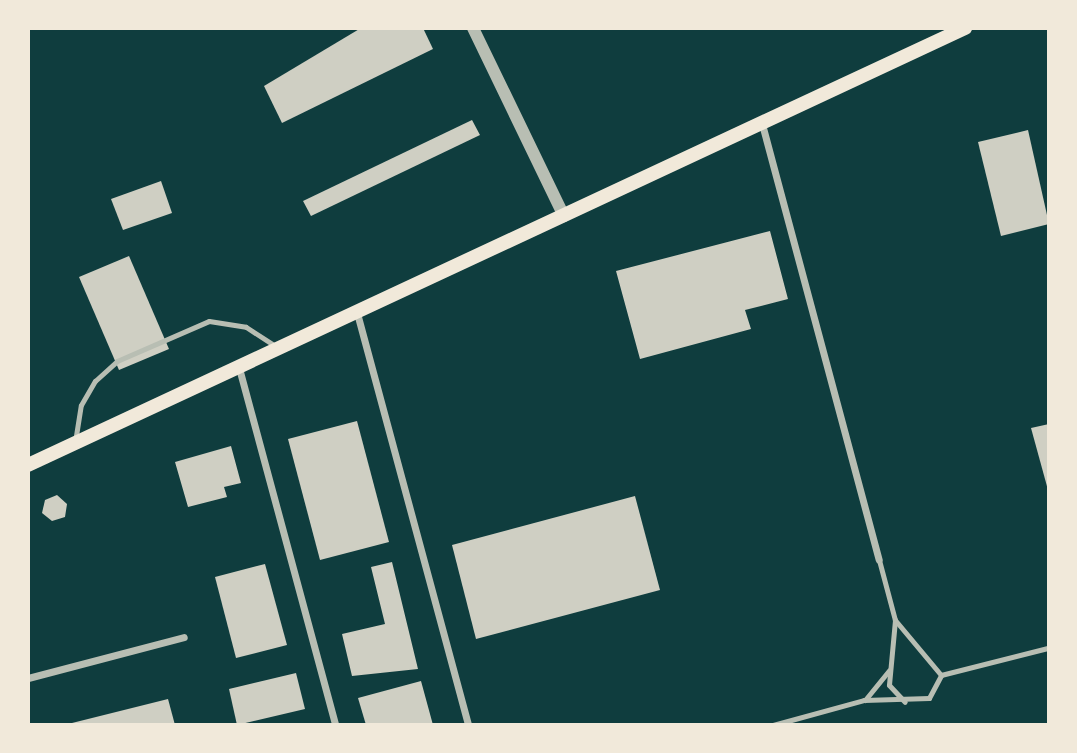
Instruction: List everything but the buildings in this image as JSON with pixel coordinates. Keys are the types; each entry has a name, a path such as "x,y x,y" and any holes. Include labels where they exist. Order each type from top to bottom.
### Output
{"main road":[{"path":"28,465 965,28"}],"street":[{"path":"473,28 564,216"},
{"path":"762,124 879,560"},
{"path":"357,313 468,725"},
{"path":"239,368 335,725"},
{"path":"28,678 184,637"}],"lane":[{"path":"74,443 81,405 94,381 117,361 209,321 246,327 280,349"},
{"path":"879,560 895,620 889,670 894,695 907,704"},
{"path":"895,620 941,675"},
{"path":"773,725 864,700 907,704 929,698 941,675 1048,648"},
{"path":"864,700 889,670"}]}
